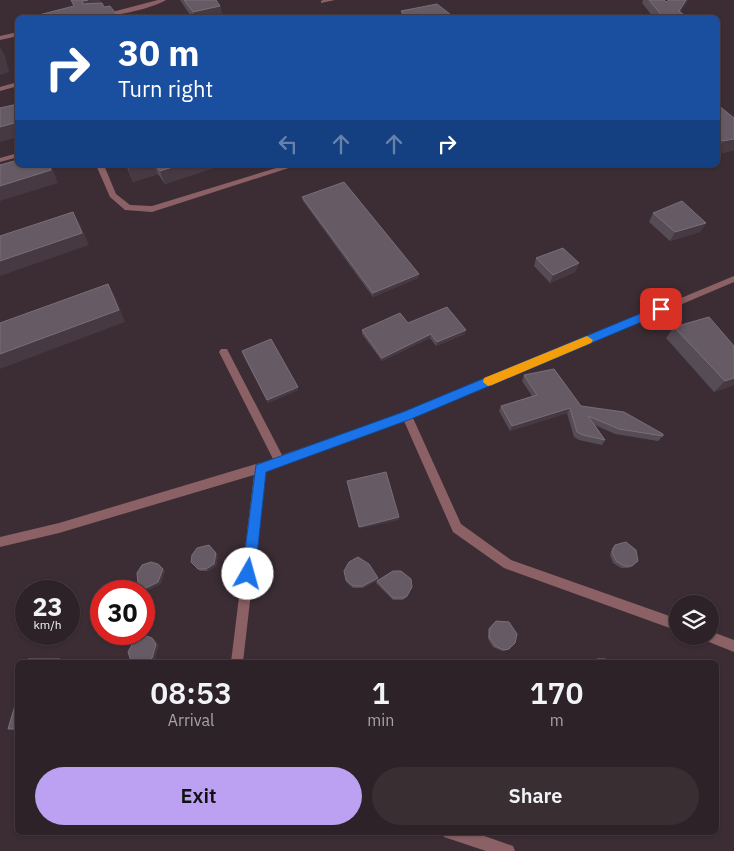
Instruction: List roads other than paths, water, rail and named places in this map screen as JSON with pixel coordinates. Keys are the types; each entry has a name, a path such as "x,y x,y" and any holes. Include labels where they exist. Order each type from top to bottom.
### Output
{"street":[{"path":"105,15 163,0"},
{"path":"323,2 332,0"},
{"path":"0,38 15,35"},
{"path":"0,89 15,85"},
{"path":"0,160 15,156"},
{"path":"101,167 113,195 128,208 152,208 287,167"},
{"path":"0,542 60,528 260,468 407,416 734,279"},
{"path":"224,352 280,461"},
{"path":"407,416 457,528 508,564 669,622"},
{"path":"237,660 260,468"},
{"path":"719,640 734,646"},
{"path":"458,835 508,851"}]}
